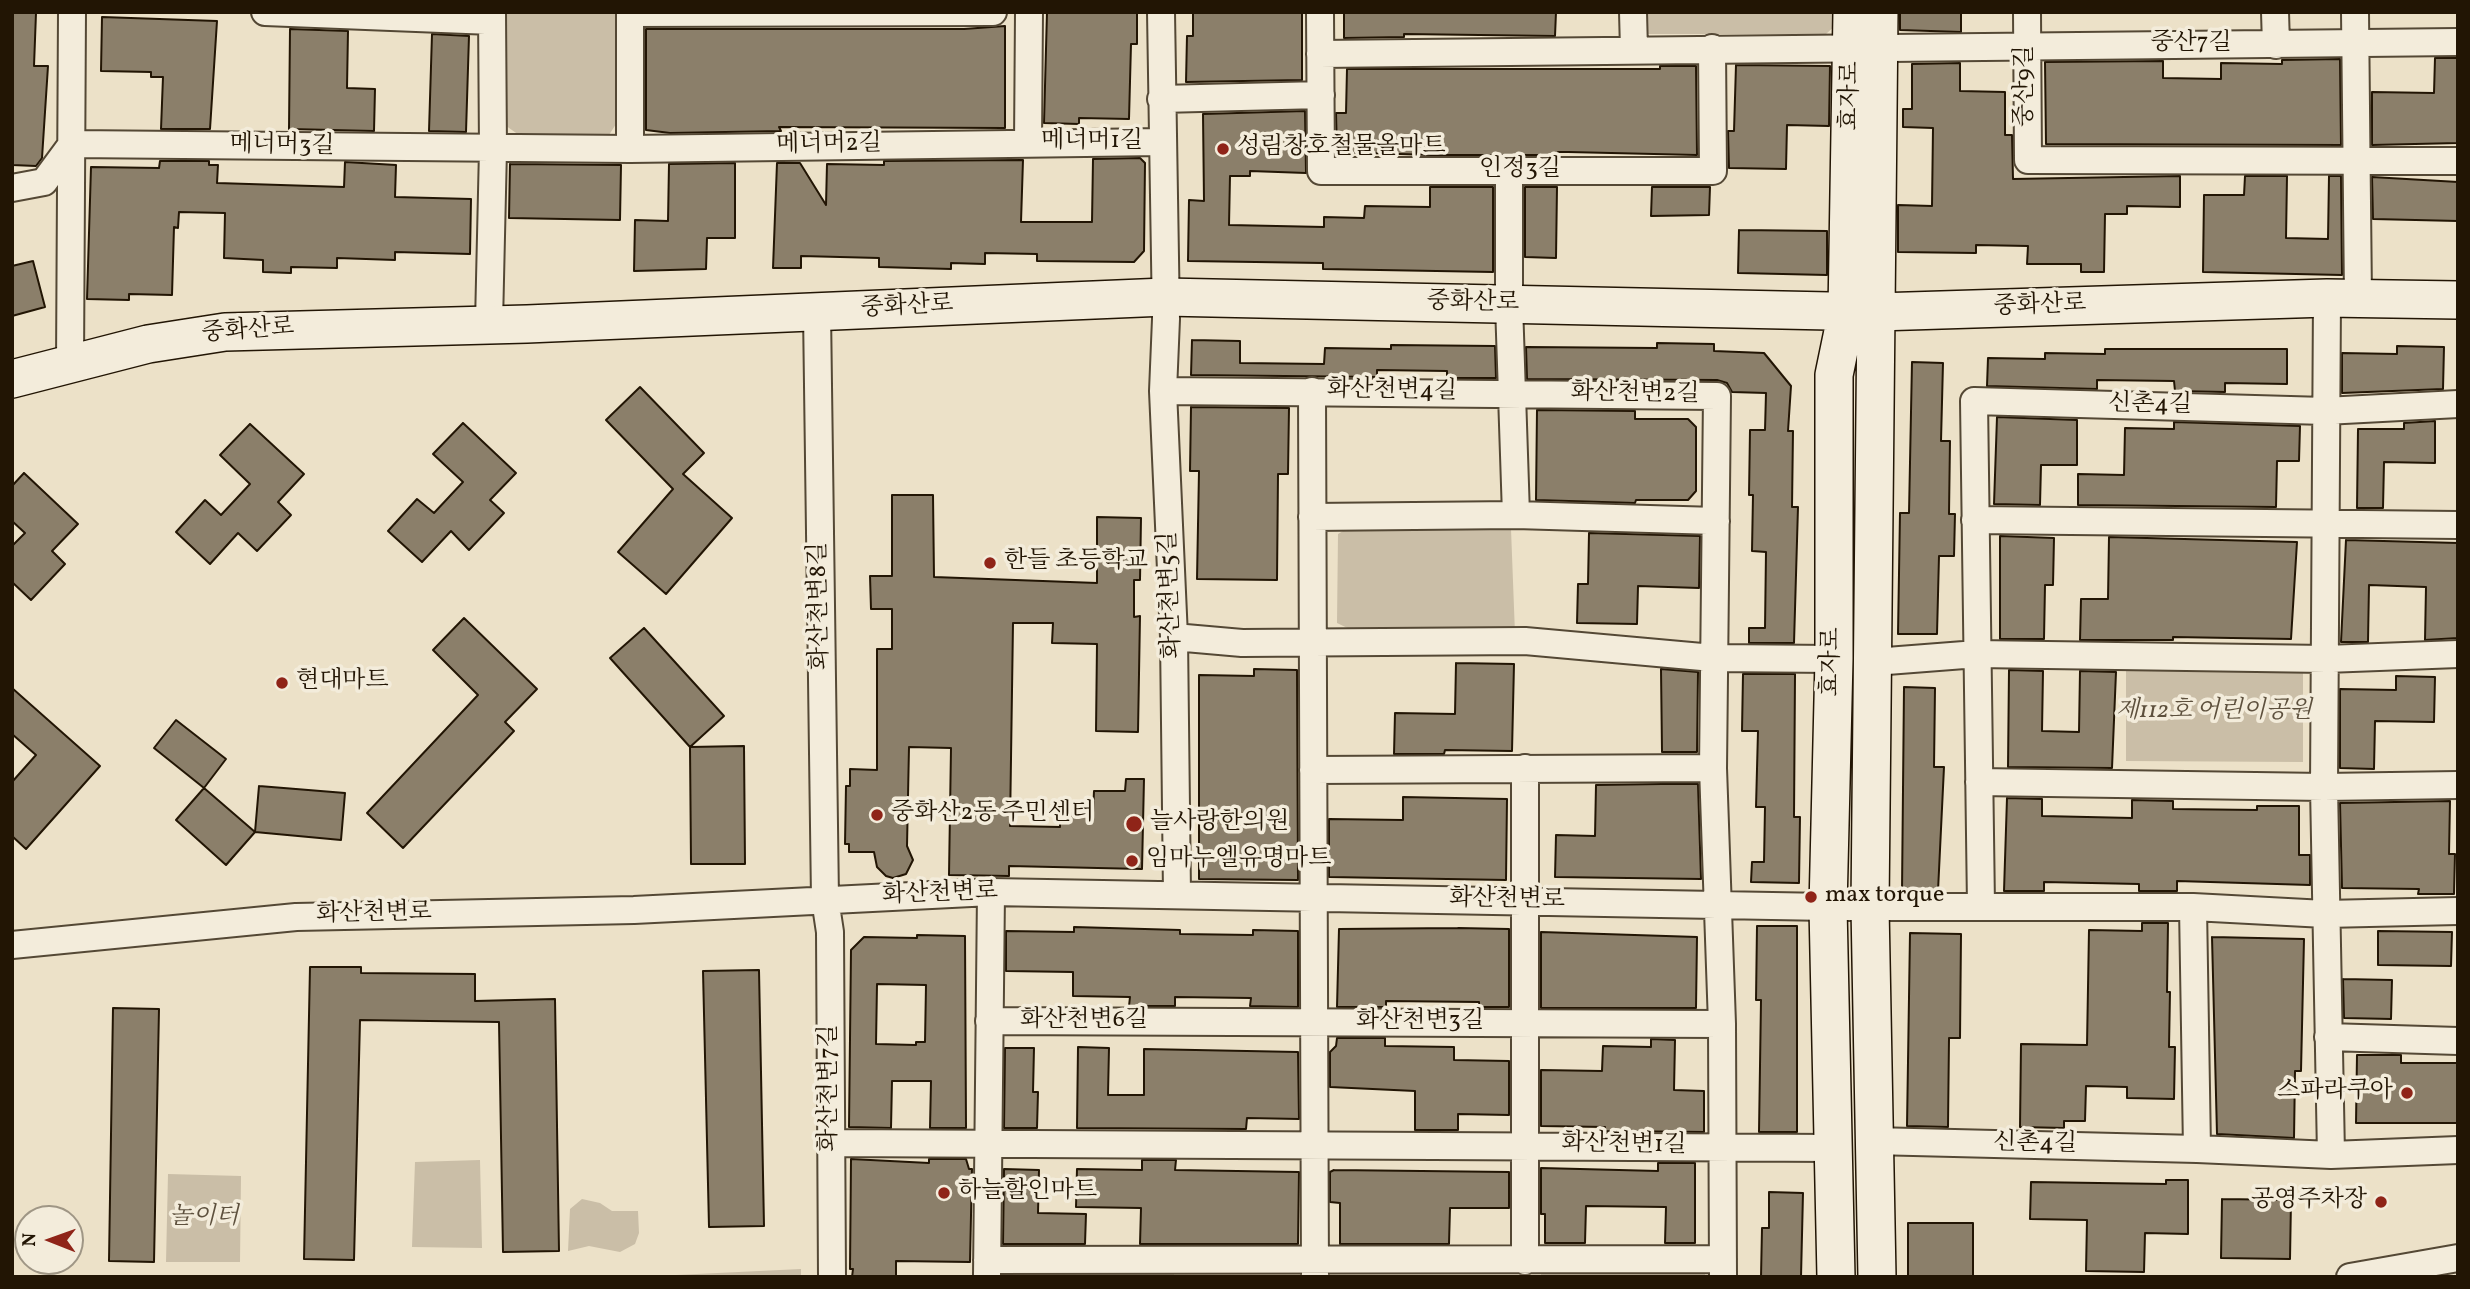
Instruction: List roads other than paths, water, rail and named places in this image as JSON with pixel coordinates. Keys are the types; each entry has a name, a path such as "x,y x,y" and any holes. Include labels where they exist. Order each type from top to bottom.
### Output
{"street":[{"path":"70,364 72,12"},
{"path":"265,12 492,16 493,149 489,323"},
{"path":"629,149 630,13 993,12"},
{"name":"메너머1길","path":"1028,12 1028,143 1161,142"},
{"name":"메너머1길","path":"1161,12 1165,296"},
{"name":"인정3길","path":"1320,12 1321,171 1713,171 1712,48"},
{"path":"1633,12 1634,50"},
{"name":"효자로","path":"1852,12 1870,36 1862,312 1874,662 1870,907 1877,1277"},
{"name":"중산9길","path":"2027,12 2028,160 2356,160"},
{"path":"2276,12 2276,45"},
{"path":"2330,1155 2324,787 2326,411 2343,298 2356,160 2356,12"},
{"name":"효자로","path":"1320,54 1712,48 1870,36"},
{"name":"중산7길","path":"1870,36 2027,46 2458,42"},
{"path":"1161,99 1321,95"},
{"name":"메너머2길","path":"493,149 1028,143"},
{"path":"12,188 44,181 72,144"},
{"name":"메너머3길","path":"72,144 493,149"},
{"path":"2356,160 2458,160"},
{"path":"1509,171 1509,304 1516,515"},
{"name":"중화산로","path":"12,379 148,344 225,331 817,312 1165,296 1862,312 2343,298 2458,300"},
{"name":"화산천변5길","path":"1165,296 1163,391 1174,637 1177,894"},
{"name":"화산천변8길","path":"817,312 825,899"},
{"name":"효자로","path":"1836,1277 1828,907 1834,659 1834,375 1862,312"},
{"path":"1163,391 1312,391"},
{"name":"화산천변4길","path":"1314,899 1312,391 1513,394"},
{"name":"화산천변2길","path":"1513,394 1717,396 1713,658 1716,904"},
{"name":"신촌4길","path":"1975,520 1974,401 2326,411 2458,404"},
{"path":"1312,517 1516,515 1716,522"},
{"path":"1981,906 1975,520 2458,525"},
{"path":"1174,637 1242,643 1525,641 1713,658 1834,659"},
{"path":"1874,662 1977,654 2326,659 2458,654"},
{"path":"1314,899 1315,1269 1525,1261 1525,768"},
{"path":"1313,770 1713,768"},
{"path":"1979,782 2324,787 2458,785"},
{"name":"화산천변로","path":"12,945 296,917 634,910 991,892 1870,907"},
{"name":"화산천변6길","path":"991,892 987,1268 1167,1261 1315,1269"},
{"name":"화산천변7길","path":"825,899 830,932 832,1277"},
{"name":"화산천변1길","path":"1525,1261 1723,1268 1722,1024 1716,904"},
{"path":"1870,907 2193,907 2325,914 2458,911"},
{"path":"2193,907 2197,1149"},
{"name":"화산천변6길","path":"989,1021 1179,1022"},
{"name":"화산천변3길","path":"1179,1022 1525,1023"},
{"path":"1525,1023 1722,1024"},
{"path":"2328,1037 2458,1041"},
{"name":"신촌4길","path":"1873,1142 2197,1149 2330,1155 2455,1150"},
{"path":"831,1143 1525,1145"},
{"name":"화산천변1길","path":"1525,1145 1722,1148"},
{"path":"1722,1148 1835,1148"},
{"path":"2350,1277 2458,1258"}],"place":[{"name":"성림창호철물올마트","path":"1223,149"},
{"name":"한들 초등학교","path":"990,563"},
{"name":"현대마트","path":"282,683"},
{"name":"중화산2동 주민센터","path":"877,815"},
{"name":"늘사랑한의원","path":"1134,824"},
{"name":"임마누엘유명마트","path":"1132,861"},
{"name":"max torque","path":"1811,897"},
{"name":"스파라쿠아","path":"2407,1093"},
{"name":"하늘할인마트","path":"944,1193"},
{"name":"공영주차장","path":"2381,1202"}],"park label":[{"name":"제112호 어린이공원","path":"2214,713"},
{"name":"놀이터","path":"204,1219"}]}
